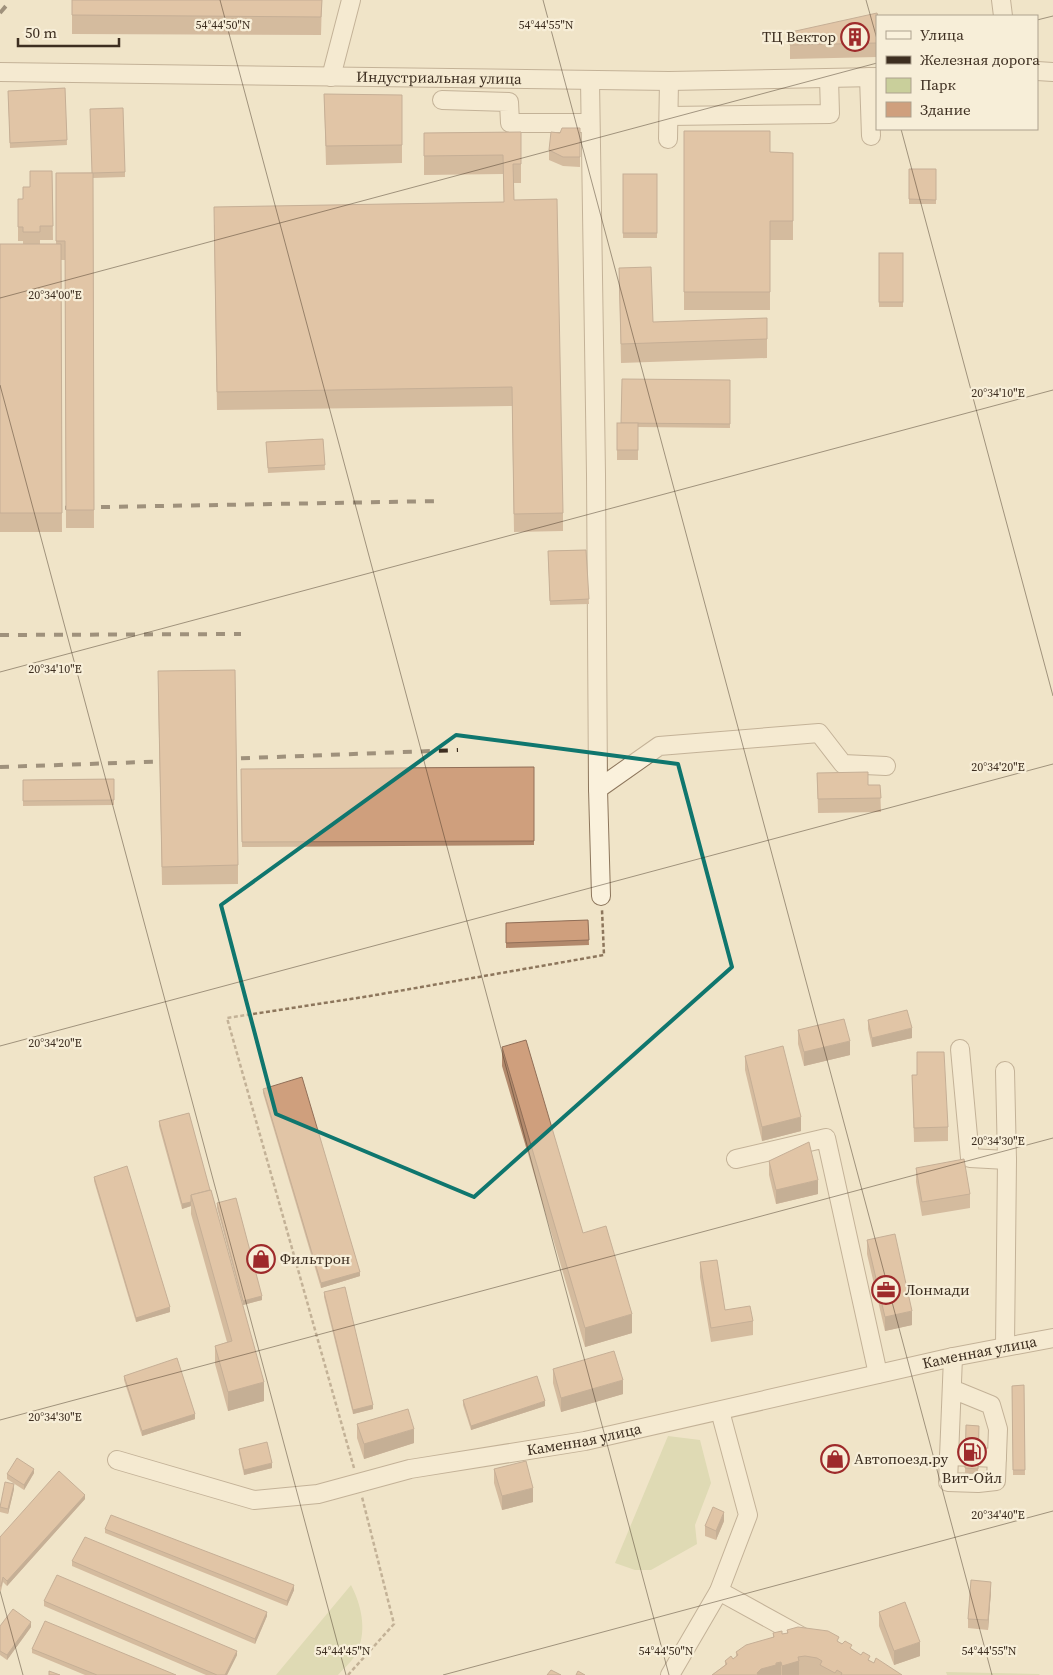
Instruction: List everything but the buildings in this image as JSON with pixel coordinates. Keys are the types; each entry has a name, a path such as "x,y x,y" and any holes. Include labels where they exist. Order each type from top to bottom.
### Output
{"street":[{"path":"331,77 351,0"},
{"path":"1001,0 1003,15"},
{"path":"1038,71 1053,72"},
{"name":"Индустриальная улица","path":"0,72 669,81 873,77"},
{"path":"871,136 873,77"},
{"path":"669,116 830,114 829,78"},
{"path":"590,80 596,474 598,789 601,896"},
{"path":"668,139 669,81"},
{"path":"442,100 509,102 510,123 590,123"},
{"path":"598,789 659,746 818,733 843,764 886,766"},
{"path":"960,1049 970,1158 1007,1160"},
{"path":"1005,1070 1007,1160 1005,1346"},
{"path":"736,1160 826,1138 878,1374"},
{"name":"Каменная улица","path":"117,1460 254,1500 318,1494 410,1469 585,1441 953,1357 1053,1338"},
{"path":"952,1389 991,1405 998,1429 996,1481 978,1483 948,1482 953,1357"},
{"path":"670,1675 718,1591 748,1515 720,1411"},
{"path":"949,1456 997,1458"},
{"path":"718,1591 821,1647"}],"path":[{"path":"348,1675 394,1624 359,1484 227,1018 370,996 604,955 601,896"}],"highlighted area":[{"path":"456,735 678,764 732,967 474,1197 276,1114 221,905"}],"green space":[{"path":"668,1436 700,1440 711,1483 695,1525 697,1544 651,1570 635,1570 615,1563"},
{"path":"351,1585 358,1600 362,1617 361,1642 352,1660 338,1675 276,1675"},
{"path":"946,1672 1039,1674 1040,1675 947,1675"}],"railway":[{"path":"0,13 11,0"},
{"path":"47,508 442,501"},
{"path":"0,635 241,634"},
{"path":"223,759 458,750"},
{"path":"0,767 173,761"}],"place":[{"name":"ТЦ Вектор","path":"855,37"},
{"name":"Фильтрон","path":"261,1259"},
{"name":"Лонмади","path":"886,1290"},
{"name":"Вит-Ойл","path":"972,1452"},
{"name":"Автопоезд.ру","path":"835,1459"}]}
